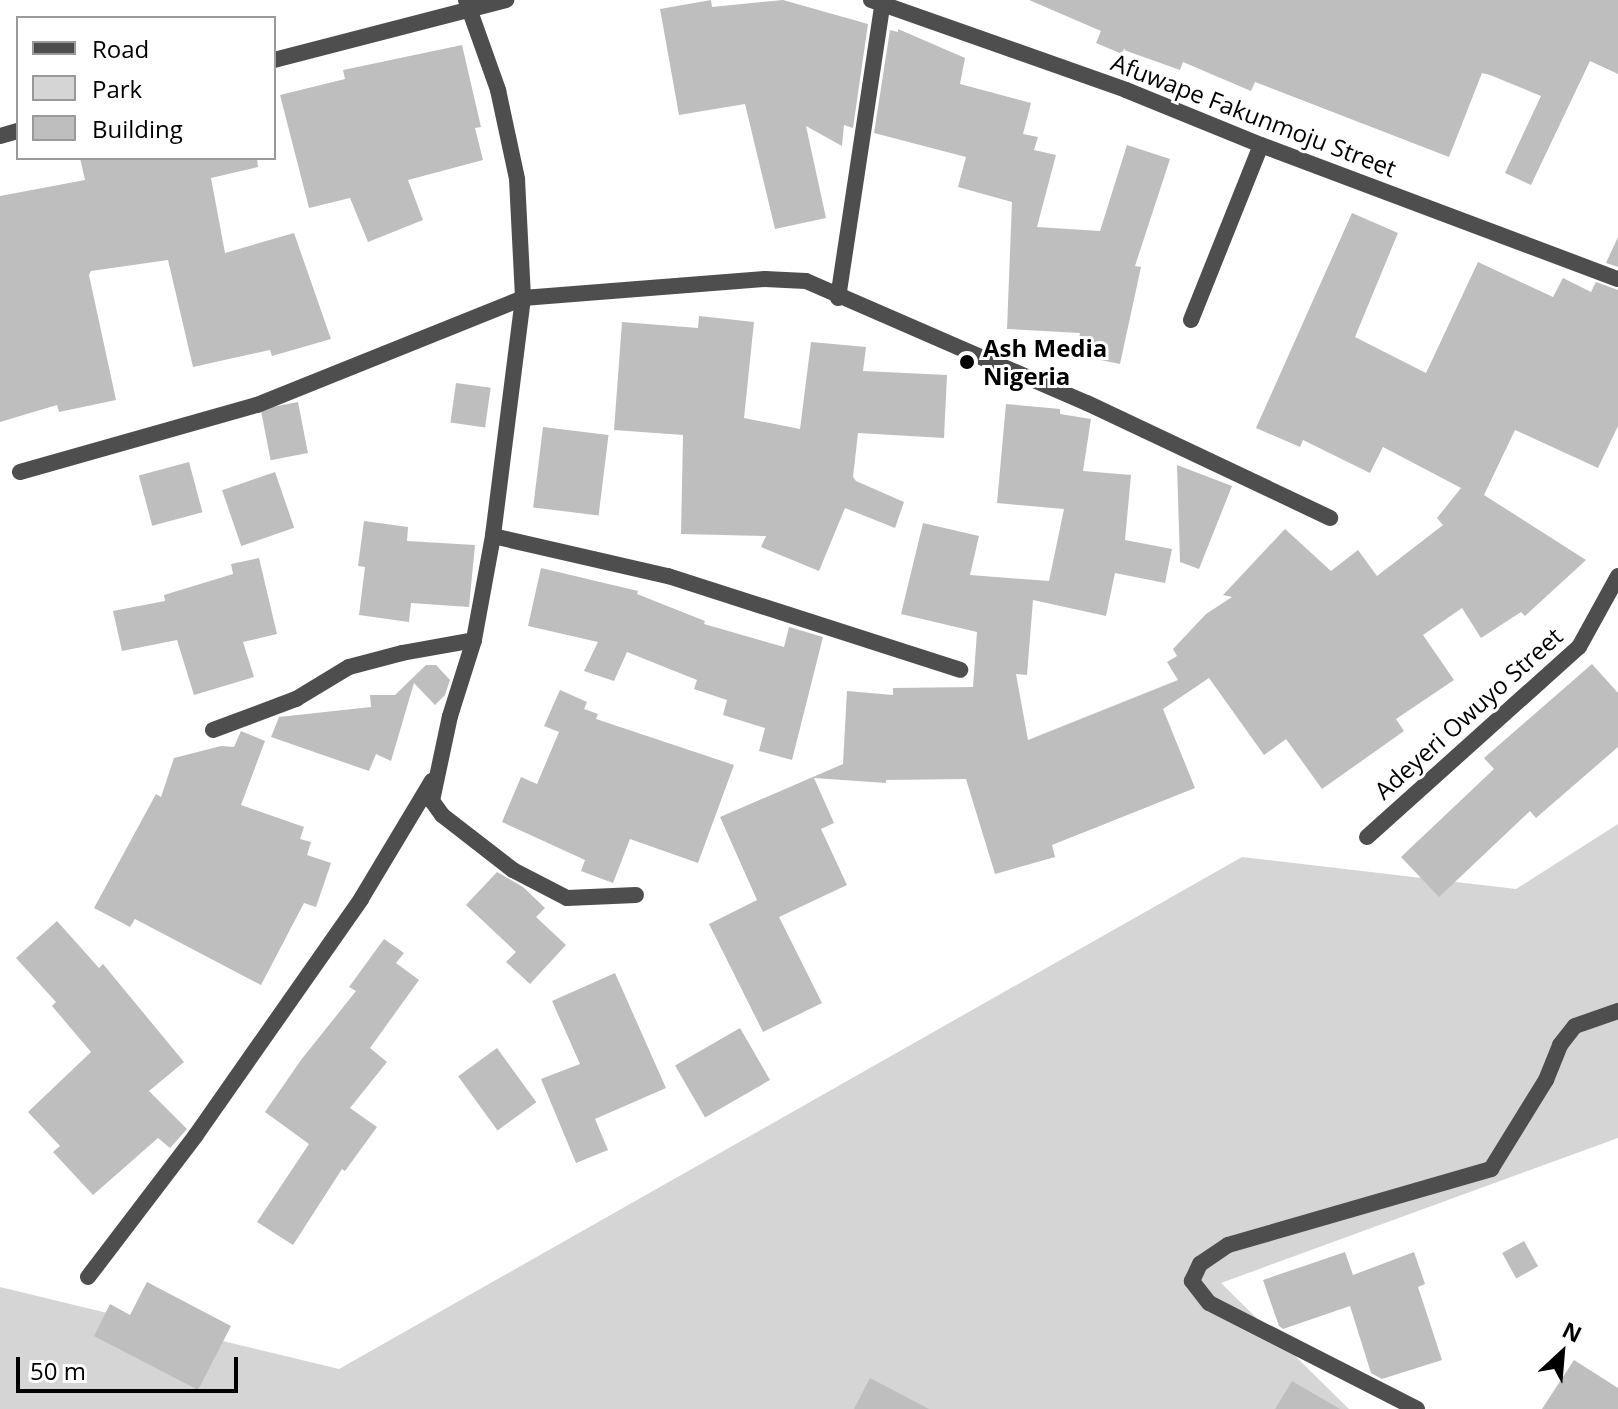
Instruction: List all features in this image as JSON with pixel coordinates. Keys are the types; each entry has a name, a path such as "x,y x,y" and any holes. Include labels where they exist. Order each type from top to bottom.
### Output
{"street":[{"path":"276,59 467,4 506,0"},
{"path":"838,298 877,3"},
{"name":"Afuwape Fakunmoju Street","path":"877,3 1126,90 1261,145 1618,279"},
{"path":"467,4 498,90 517,179 523,298 493,536 474,640 435,777 432,801 442,815 513,870 567,898 636,895"},
{"path":"1191,320 1261,145"},
{"path":"20,472 257,405 523,298 765,279 806,281 838,298 1087,403 1330,518"},
{"path":"493,536 668,576 960,670"},
{"name":"Adeyeri Owuyo Street","path":"1367,837 1579,647 1618,576"},
{"path":"213,730 296,699 349,667 402,653 474,640"},
{"path":"88,1277 196,1135 352,912 435,777"},
{"path":"1417,1409 1209,1303 1192,1281 1200,1264 1228,1245 1491,1169 1546,1080 1560,1045 1575,1026 1618,1011"}],"green space":[{"path":"1618,824 1618,1138 1221,1283 1349,1409 0,1409 0,1287 339,1369 1242,857 1516,889"}],"building":[{"path":"711,0 712,7 783,0 868,24 853,128 844,125 842,146 806,126 826,218 775,229 745,104 679,115 660,9"},
{"path":"1029,0 1618,0 1618,74 1590,61 1531,185 1505,173 1541,96 1490,75 1482,73 1449,157 1255,82 1251,91 1183,62 1180,70 1124,50 1122,54 1096,43 1101,31"},
{"path":"898,29 965,58 960,84 1031,103 1023,134 1038,137 1034,150 1056,155 1037,227 1100,231 1127,145 1170,159 1135,266 1141,267 1120,364 1076,355 1080,333 1007,329 1012,202 958,187 966,157 874,133 890,30 898,32"},
{"path":"462,45 481,127 475,128 483,160 408,180 423,220 368,242 350,198 309,208 280,95 345,79 343,70"},
{"path":"80,160 257,160 258,167 211,178 225,253 294,233 331,339 272,356 270,350 193,367 168,260 91,271 89,275 116,400 59,412 57,405 0,422 0,196 85,180"},
{"path":"1352,213 1398,233 1355,337 1426,373 1478,262 1553,297 1563,278 1591,292 1596,282 1618,290 1618,426 1598,468 1515,430 1484,495 1586,560 1525,616 1521,612 1481,638 1462,608 1423,635 1454,680 1396,719 1404,731 1322,789 1286,739 1264,755 1209,678 1163,709 1195,788 1052,845 1055,857 995,874 966,779 886,780 886,783 814,778 834,823 821,829 847,885 779,917 822,1003 763,1032 709,924 757,900 720,817 843,764 847,691 893,695 893,688 973,687 977,632 901,614 923,523 979,536 970,575 1049,581 1064,509 997,503 1006,404 1060,409 1060,414 1091,419 1083,471 1131,475 1125,540 1172,549 1165,583 1115,573 1106,616 1033,600 1027,675 1016,674 1028,740 1178,680 1167,662 1177,656 1173,649 1206,614 1232,597 1223,595 1285,529 1331,571 1358,550 1377,576 1443,525 1437,518 1461,488 1383,447 1370,473 1303,440 1300,447 1256,428"},
{"path":"1618,237 1618,267 1606,263"},
{"path":"699,316 754,322 744,418 800,429 811,342 866,347 863,371 947,375 944,438 858,433 853,477 904,502 895,528 845,508 819,571 761,547 766,536 681,534 683,435 614,430 622,322 698,328"},
{"path":"456,383 491,388 485,427 450,423"},
{"path":"298,402 308,453 271,460 261,409"},
{"path":"543,427 609,435 599,515 533,507"},
{"path":"189,462 202,512 152,526 139,475"},
{"path":"1177,465 1232,486 1199,569 1180,562"},
{"path":"275,472 294,528 241,546 222,490"},
{"path":"364,521 408,527 407,541 475,545 469,607 411,603 409,622 359,615 365,567 358,566"},
{"path":"259,558 277,634 243,642 254,677 194,695 177,640 122,651 113,611 165,601 164,595 233,574 231,564"},
{"path":"541,568 638,591 637,594 705,621 704,624 784,647 789,627 823,637 792,760 759,751 765,728 723,715 727,700 694,689 697,680 627,652 614,681 584,671 598,642 528,626"},
{"path":"1592,664 1618,693 1618,747 1536,818 1530,811 1439,897 1401,857 1494,769 1484,758"},
{"path":"426,665 436,665 450,680 445,695 435,705 414,683 391,761 376,754 369,771 271,737 279,717 371,707 370,695 395,695"},
{"path":"560,690 587,702 584,709 598,714 596,719 734,765 698,863 630,839 613,883 581,871 585,860 502,822 521,777 537,784 559,732 544,726"},
{"path":"241,731 265,741 241,805 304,827 300,839 311,842 307,855 331,863 316,907 304,903 261,985 135,919 130,927 94,908 156,794 161,797 174,758 221,746 234,747"},
{"path":"497,872 523,887 545,908 536,917 566,945 530,984 506,962 516,952 466,905"},
{"path":"57,921 99,968 103,964 184,1062 149,1091 187,1129 170,1148 158,1138 93,1195 53,1152 60,1146 28,1112 91,1052 52,1006 56,1002 16,958"},
{"path":"384,939 404,953 396,963 419,980 370,1048 387,1062 350,1108 377,1127 345,1171 342,1169 293,1245 257,1222 309,1144 265,1112 301,1060 356,991 349,987"},
{"path":"615,973 666,1088 595,1119 608,1150 576,1163 541,1079 580,1064 552,1001"},
{"path":"740,1028 770,1080 705,1117 675,1066"},
{"path":"497,1048 536,1102 498,1130 458,1076"},
{"path":"1524,1241 1538,1266 1516,1278 1502,1253"},
{"path":"1345,1252 1353,1275 1414,1252 1425,1284 1418,1287 1442,1360 1382,1379 1371,1373 1350,1306 1283,1329 1279,1326 1263,1280"},
{"path":"147,1282 231,1326 198,1390 94,1336 110,1304 130,1315"},
{"path":"1574,1360 1618,1388 1618,1409 1542,1409"},
{"path":"870,1378 929,1409 854,1409"},
{"path":"1292,1381 1340,1409 1275,1409"}],"place":[{"name":"Ash Media Nigeria","path":"967,362"}]}
